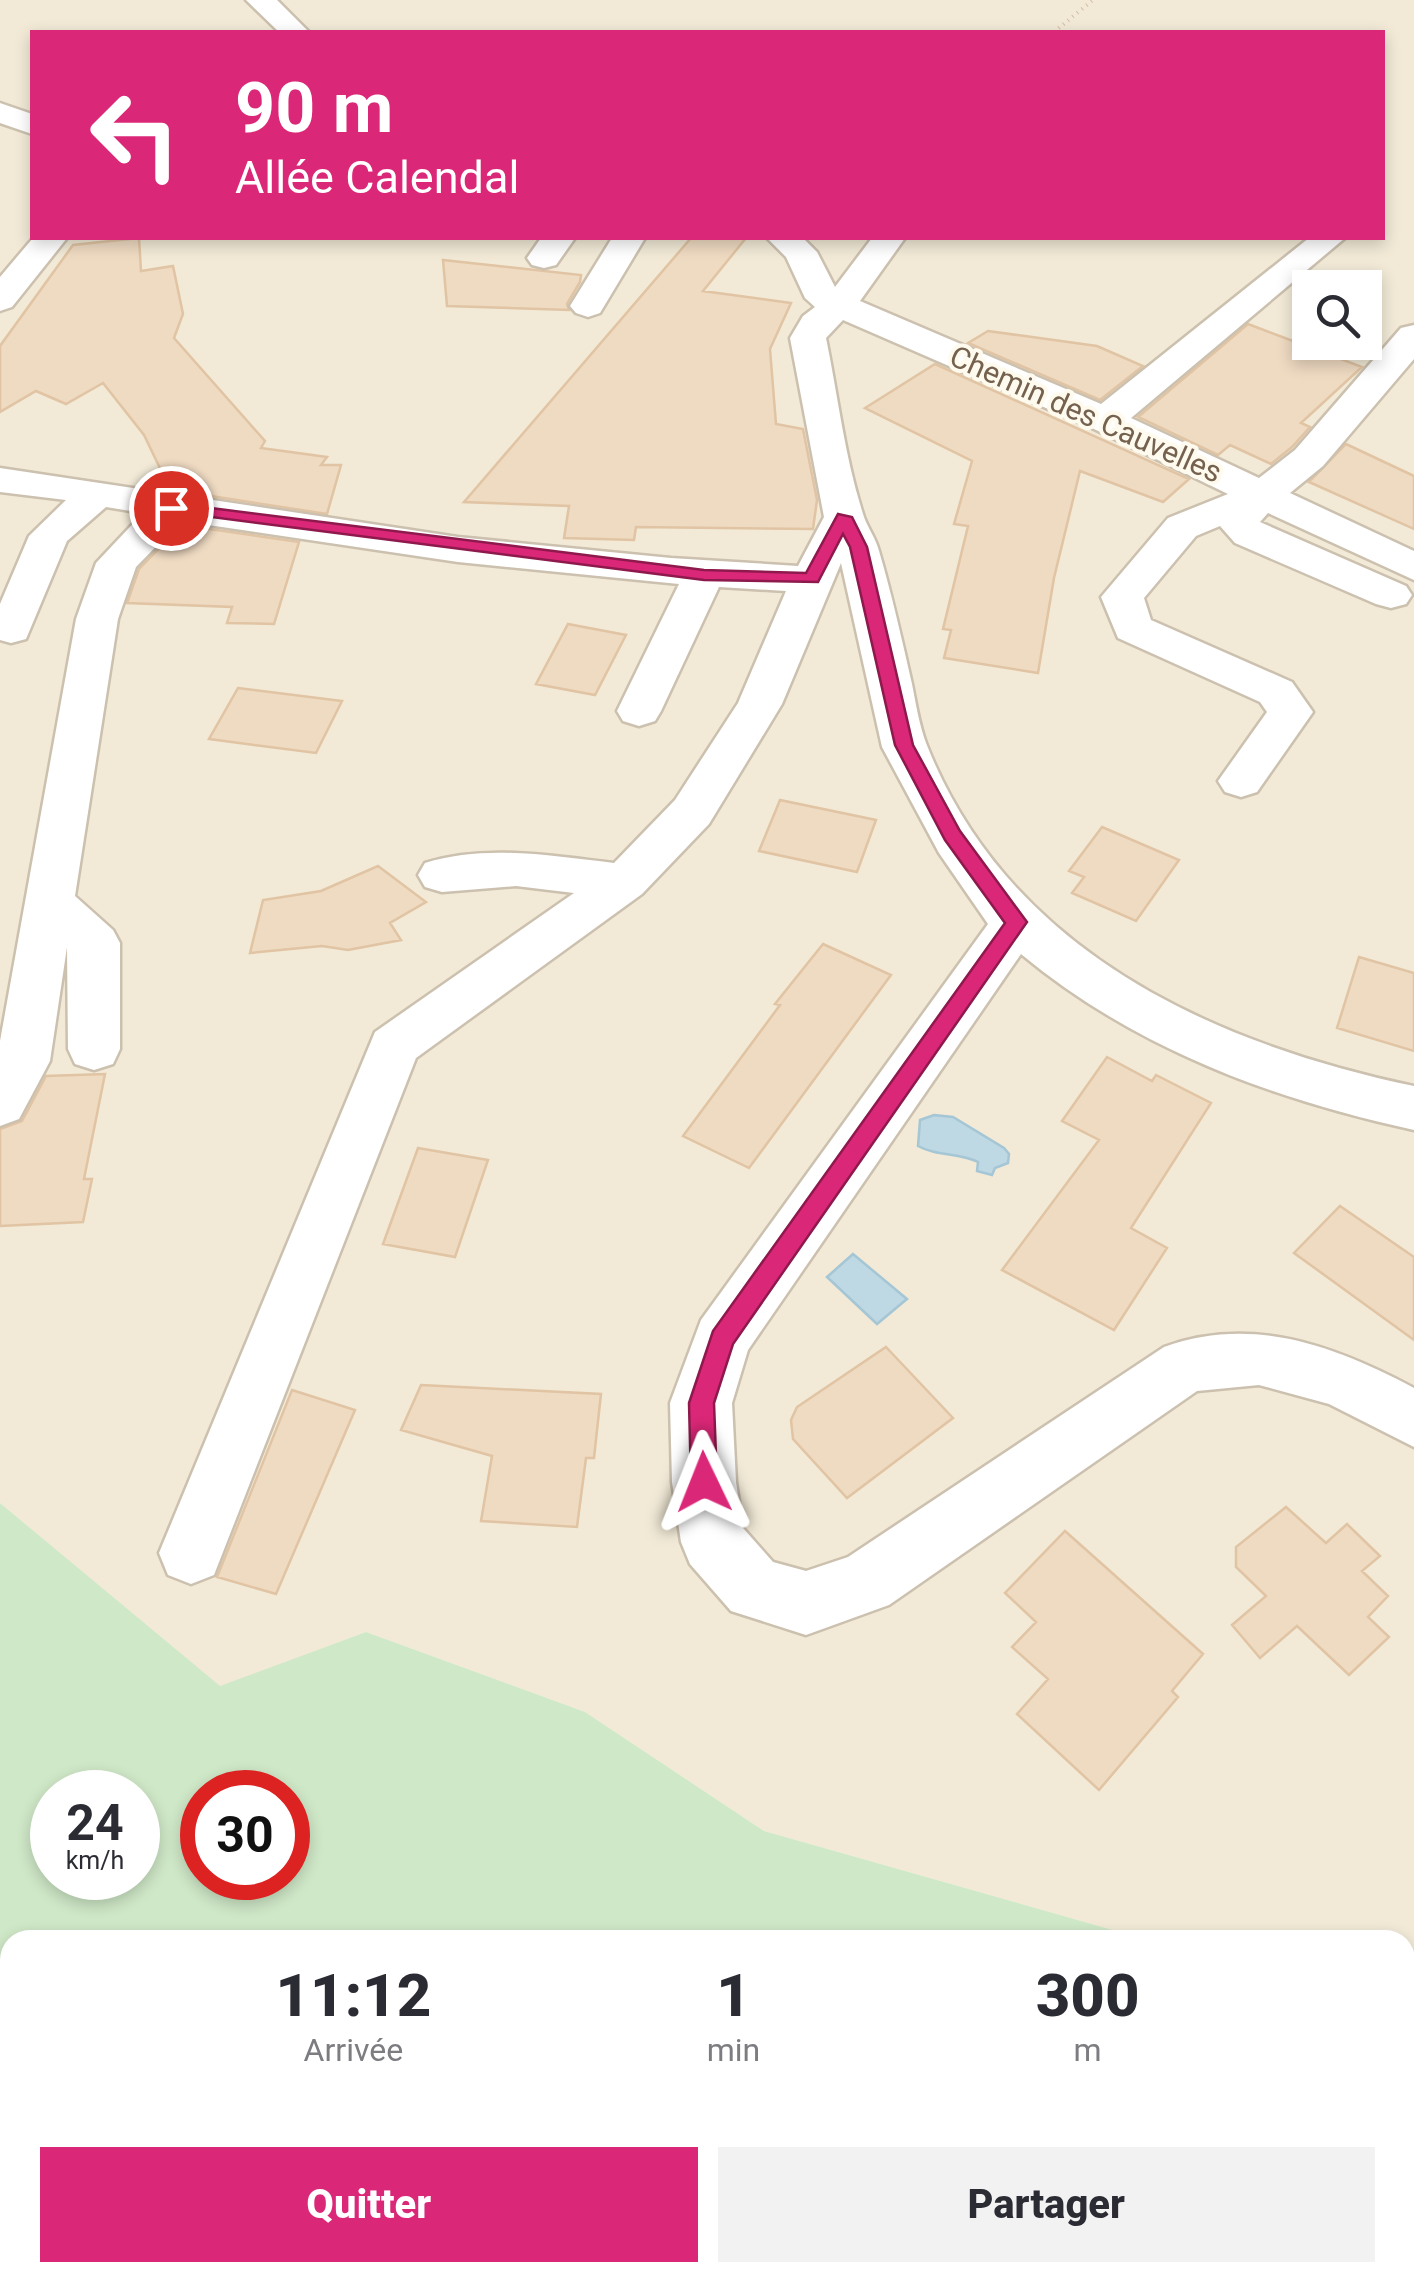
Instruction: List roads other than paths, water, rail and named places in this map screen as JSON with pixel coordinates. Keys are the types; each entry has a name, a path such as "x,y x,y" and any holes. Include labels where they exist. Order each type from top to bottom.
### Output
{"street":[{"path":"252,7 292,30"},
{"path":"0,112 30,124"},
{"path":"0,300 48,240"},
{"path":"588,306 627,240"},
{"name":"Chemin des Cauvelles","path":"785,240 800,252 823,298 1105,420 1263,494"},
{"path":"887,240 839,306 816,324 808,338 844,517 858,547 904,745 952,835 1016,922 1085,974 1178,1030 1360,1098 1414,1108"},
{"path":"1105,420 1327,240"},
{"path":"1409,584 1250,534 1238,522 1263,494 1308,458 1414,336"},
{"path":"0,480 57,485 171,508 704,575 812,578"},
{"path":"11,629 49,536 97,494"},
{"path":"1241,780 1291,712 1276,692 1133,628 1122,597 1182,527 1263,494"},
{"path":"0,1104 23,1061 97,620 117,563 171,508"},
{"path":"191,1553 394,1046 625,882 692,812 760,704 812,578 844,517"},
{"path":"639,712 704,575"},
{"path":"442,875 516,869 625,882"},
{"path":"50,902 94,943 94,1049"},
{"path":"1016,922 722,1339 701,1403 704,1482 713,1542 754,1589 806,1602 866,1584 1185,1366 1258,1358 1343,1380 1414,1419"}],"water":[{"path":"934,1115 953,1117 1004,1148 1009,1154 1008,1163 995,1168 992,1175 977,1171 978,1162 971,1159 918,1146 920,1120"},
{"path":"853,1254 907,1299 877,1324 827,1277"}]}
